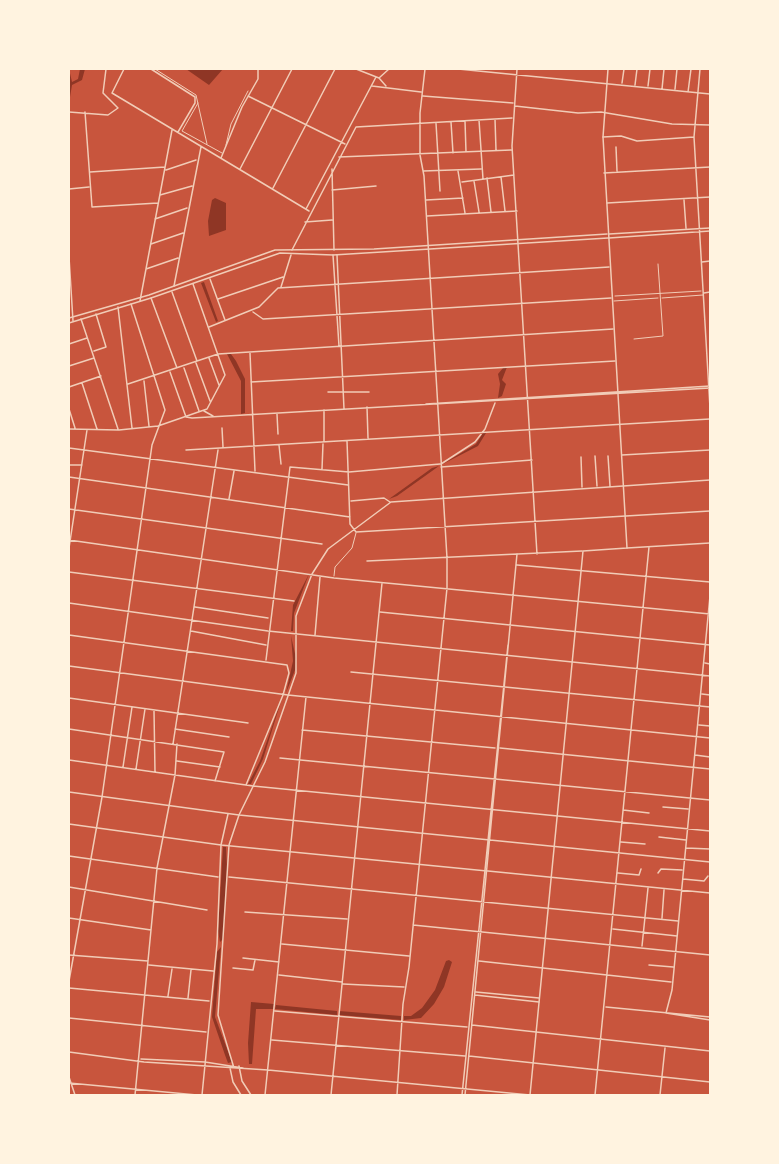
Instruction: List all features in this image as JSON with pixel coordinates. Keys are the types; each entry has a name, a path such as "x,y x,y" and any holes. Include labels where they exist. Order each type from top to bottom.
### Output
{"street":[{"path":"69,112 108,115 118,108 118,105 103,93 106,69"},
{"path":"124,69 112,93 310,212"},
{"path":"151,69 195,99 178,132"},
{"path":"155,69 193,92 198,103 207,146"},
{"path":"221,158 248,96 258,79 258,69"},
{"path":"239,169 292,69"},
{"path":"272,189 335,69"},
{"path":"356,69 377,78 387,87"},
{"path":"306,210 372,86 377,78 389,69"},
{"path":"397,1095 405,988 447,588 426,216 420,155 420,123 425,69"},
{"path":"458,69 710,94"},
{"path":"517,69 512,150 537,554"},
{"path":"609,69 604,113 604,173 627,548"},
{"path":"622,84 624,69"},
{"path":"634,85 637,69"},
{"path":"648,88 650,69"},
{"path":"662,89 664,69"},
{"path":"675,90 677,69"},
{"path":"688,92 691,69"},
{"path":"700,69 696,93 694,137 710,408"},
{"path":"372,86 422,92"},
{"path":"223,153 231,124 248,91"},
{"path":"248,96 345,144"},
{"path":"422,96 604,113 642,120 710,125"},
{"path":"198,103 182,130 219,154 223,153"},
{"path":"85,112 93,207 159,203"},
{"path":"281,287 291,252 304,222 345,144 357,126 513,118"},
{"path":"495,119 496,151"},
{"path":"479,120 483,179"},
{"path":"451,121 453,154"},
{"path":"465,121 466,153"},
{"path":"436,122 440,191"},
{"path":"140,301 172,129"},
{"path":"603,137 621,136 637,141 694,137"},
{"path":"173,287 197,160 202,147"},
{"path":"616,147 617,172"},
{"path":"338,157 512,150"},
{"path":"89,172 165,169 197,160"},
{"path":"604,173 710,167"},
{"path":"332,168 334,250"},
{"path":"423,171 482,169"},
{"path":"458,171 462,182 465,214"},
{"path":"462,182 514,175"},
{"path":"501,176 505,212"},
{"path":"487,178 492,212"},
{"path":"474,180 479,213"},
{"path":"160,195 193,186"},
{"path":"332,190 376,186"},
{"path":"69,189 90,187"},
{"path":"606,203 710,197"},
{"path":"424,200 464,198"},
{"path":"684,199 686,229"},
{"path":"155,219 188,208"},
{"path":"426,216 517,211"},
{"path":"304,222 332,220"},
{"path":"69,318 173,287 275,250 335,254 686,229 710,230"},
{"path":"69,322 151,298 282,253 519,244 699,230"},
{"path":"151,244 184,233"},
{"path":"335,254 344,409"},
{"path":"262,255 263,259"},
{"path":"69,256 73,321"},
{"path":"146,269 179,257"},
{"path":"701,262 710,261"},
{"path":"634,339 658,339 663,336 658,264"},
{"path":"209,327 252,311 264,304 275,289 281,287 610,267"},
{"path":"218,299 283,277"},
{"path":"210,278 225,321"},
{"path":"69,429 118,430 158,426 204,411 224,378 192,280"},
{"path":"172,291 211,402"},
{"path":"252,311 263,319 339,316 430,309 660,298 710,292"},
{"path":"612,299 660,294 703,293"},
{"path":"151,298 177,369"},
{"path":"69,981 107,766 150,457 165,407 131,304"},
{"path":"118,307 132,429"},
{"path":"704,308 710,308"},
{"path":"93,352 106,347 96,314"},
{"path":"81,318 118,430"},
{"path":"705,324 710,324"},
{"path":"128,384 156,377 218,354 615,329"},
{"path":"69,344 88,338"},
{"path":"250,352 255,446 254,472"},
{"path":"69,366 94,357"},
{"path":"209,357 219,385"},
{"path":"251,382 616,360"},
{"path":"183,367 199,412"},
{"path":"170,372 186,417"},
{"path":"69,387 101,376"},
{"path":"144,381 149,427"},
{"path":"82,383 97,430"},
{"path":"437,404 709,387"},
{"path":"328,392 369,392"},
{"path":"186,417 527,399"},
{"path":"440,465 472,444 482,432 495,402"},
{"path":"366,407 368,439"},
{"path":"69,409 75,429"},
{"path":"322,470 324,410"},
{"path":"204,411 214,417"},
{"path":"277,413 278,434"},
{"path":"186,450 710,419"},
{"path":"222,428 223,448"},
{"path":"69,548 87,430"},
{"path":"347,441 350,525 356,532 710,511"},
{"path":"279,445 281,464"},
{"path":"69,448 86,448 350,485"},
{"path":"172,744 218,449"},
{"path":"622,455 710,450"},
{"path":"595,456 597,487"},
{"path":"608,456 610,487"},
{"path":"581,457 582,488"},
{"path":"266,661 271,599 290,466 349,472 532,460"},
{"path":"69,465 82,465"},
{"path":"229,500 234,470"},
{"path":"69,477 351,517"},
{"path":"234,1067 218,1015 229,845 239,815 266,762 288,695 297,666 296,616 312,574 325,551 391,502 533,490 710,480"},
{"path":"350,501 386,499 391,502"},
{"path":"69,509 322,544"},
{"path":"334,578 335,567 352,548 356,532"},
{"path":"69,540 334,578 709,614"},
{"path":"367,561 537,554 710,543"},
{"path":"595,1095 650,547"},
{"path":"140,1059 144,1057 205,1062 244,1069 530,1095 583,551"},
{"path":"464,1095 503,718 517,554"},
{"path":"516,565 710,582"},
{"path":"69,572 294,601"},
{"path":"315,636 320,576"},
{"path":"331,1095 382,582"},
{"path":"666,1013 674,967 710,596"},
{"path":"69,603 268,632 710,676"},
{"path":"194,607 269,618"},
{"path":"379,612 710,645"},
{"path":"190,631 267,646"},
{"path":"69,635 280,663 290,669 283,694 246,785"},
{"path":"480,932 486,839 498,717 507,656"},
{"path":"704,663 710,664"},
{"path":"69,666 288,695 710,738"},
{"path":"351,672 710,707"},
{"path":"701,694 710,695"},
{"path":"265,1095 306,697"},
{"path":"69,698 248,723"},
{"path":"123,768 132,707"},
{"path":"136,770 145,709"},
{"path":"154,710 155,773"},
{"path":"698,725 710,726"},
{"path":"174,728 229,737"},
{"path":"69,729 224,752 215,781"},
{"path":"302,729 710,769"},
{"path":"135,1095 157,868 175,775 177,744"},
{"path":"694,755 710,757"},
{"path":"280,758 710,800"},
{"path":"69,760 254,786 558,814 710,831"},
{"path":"176,761 220,767"},
{"path":"69,792 239,815 710,862"},
{"path":"663,807 689,809"},
{"path":"623,810 649,813"},
{"path":"202,1095 217,944 221,845 228,813"},
{"path":"69,824 221,845 710,893"},
{"path":"660,837 686,840"},
{"path":"620,842 645,844"},
{"path":"686,848 710,849"},
{"path":"69,856 219,877"},
{"path":"617,873 639,875 641,869"},
{"path":"658,873 661,869 683,870"},
{"path":"682,879 704,881 708,876"},
{"path":"228,877 678,921"},
{"path":"69,887 207,910"},
{"path":"642,948 648,887"},
{"path":"662,919 664,889"},
{"path":"245,912 348,919"},
{"path":"69,918 151,930"},
{"path":"413,925 710,955"},
{"path":"612,929 677,936"},
{"path":"217,944 223,946"},
{"path":"281,944 410,957"},
{"path":"69,955 148,961"},
{"path":"243,958 280,962"},
{"path":"233,968 253,970 255,959"},
{"path":"477,961 672,982"},
{"path":"464,1095 462,1088 465,1056 477,961"},
{"path":"148,965 213,971"},
{"path":"649,965 674,967"},
{"path":"168,998 172,968"},
{"path":"188,999 191,969"},
{"path":"279,975 405,988"},
{"path":"69,988 210,1001"},
{"path":"472,993 540,1000"},
{"path":"605,1006 710,1018"},
{"path":"274,1011 402,1022 472,1025 665,1048 710,1051"},
{"path":"69,1018 207,1032"},
{"path":"272,1040 533,1062 710,1082"},
{"path":"660,1095 665,1048"},
{"path":"69,1053 204,1066 230,1066"},
{"path":"230,1066 233,1082 241,1095"},
{"path":"239,1068 242,1081 251,1095"},
{"path":"69,1077 75,1095"},
{"path":"70,1083 197,1095"}],"shaded area":[{"path":"69,69 72,82 78,79 80,69 85,69 82,80 72,85 69,103"},
{"path":"186,69 223,69 209,85"},
{"path":"215,198 226,203 226,230 209,236 208,221 212,200"},
{"path":"204,282 218,321 216,322 201,283"},
{"path":"227,354 231,354 245,379 245,413 241,414 241,381"},
{"path":"507,367 502,380 506,384 502,396 498,398 500,384 498,374"},
{"path":"483,433 486,433 478,446 441,465 476,444"},
{"path":"439,466 397,496 389,499 432,468"},
{"path":"309,574 294,613 293,631 291,631 293,605"},
{"path":"291,636 296,658 295,670 286,693 293,661"},
{"path":"283,695 263,759 251,784 248,784 260,761"},
{"path":"223,847 226,847 227,870 223,939 220,942 218,931"},
{"path":"221,947 215,1017 232,1062 228,1063 212,1017 217,952"},
{"path":"446,961 452,962 444,987 434,1004 421,1018 404,1020 404,1016 411,1016 422,1008 435,990"},
{"path":"251,1002 274,1004 273,1009 256,1009 252,1064 249,1064 248,1043"},
{"path":"276,1005 337,1011 337,1015 275,1009"},
{"path":"339,1011 401,1016 401,1020 339,1015"}]}
